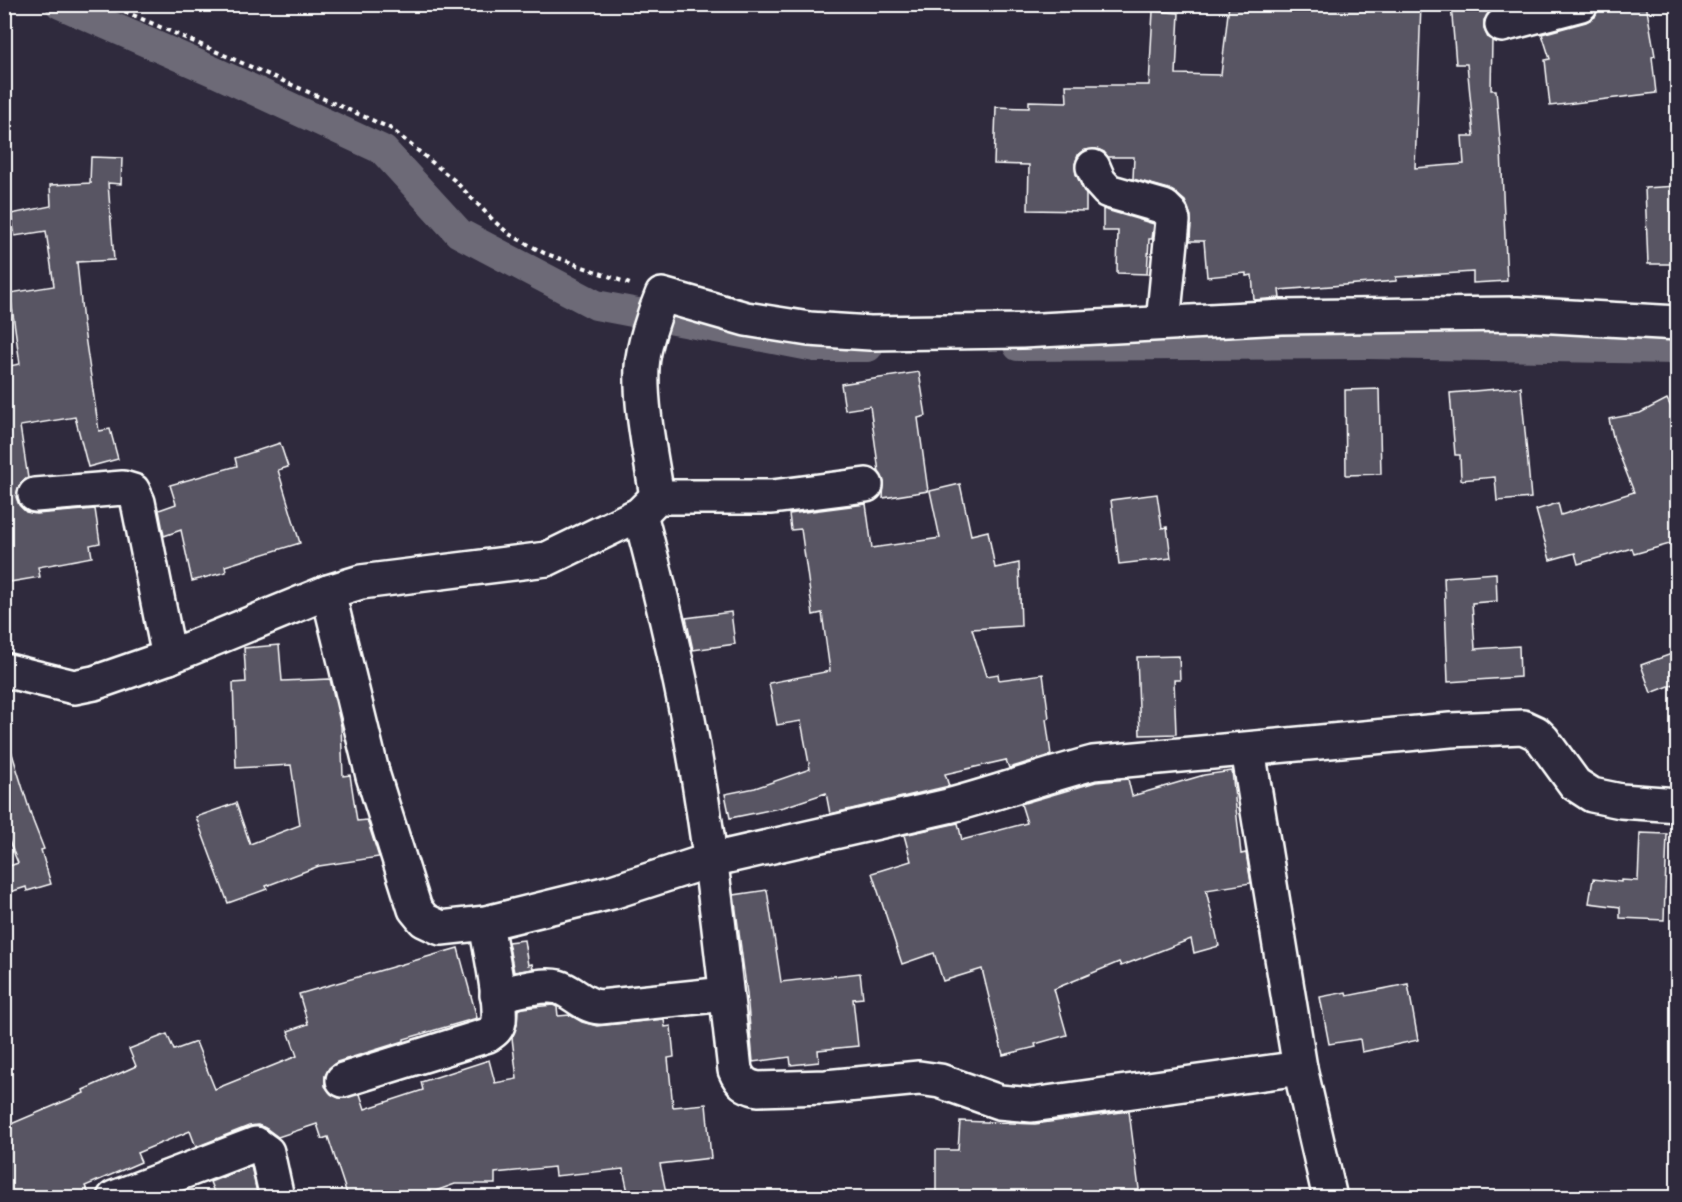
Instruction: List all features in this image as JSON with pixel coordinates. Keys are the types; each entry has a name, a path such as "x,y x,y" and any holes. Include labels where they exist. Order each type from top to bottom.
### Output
{"street":[{"path":"1502,25 1581,4"},
{"path":"1093,168 1099,181 1108,191 1164,207 1171,214 1173,221 1163,323"},
{"path":"1300,1068 1032,1104 999,1102 940,1081 919,1078 826,1087 758,1089 747,1086 740,1080 735,1070 711,860 683,692 667,617 648,506 642,366 658,307 808,328 870,333 1022,331 1282,317 1517,314 1677,323"},
{"path":"4,670 74,687 94,683 169,657 328,592 362,582 547,559 648,506 772,497 866,485"},
{"path":"35,495 123,488 133,491 138,502 169,657"},
{"path":"328,592 373,776 415,909 424,920 441,928 486,923 612,892 711,860 937,809 984,797 1039,777 1093,763 1450,730 1523,728 1536,733 1575,784 1592,795 1621,801 1677,805"},
{"path":"1248,750 1300,1068 1330,1197"},
{"path":"343,1080 488,1035 496,1029 499,1022 497,995 486,923"},
{"path":"497,995 547,986 558,987 586,1004 600,1007 726,994"},
{"path":"114,1197 256,1144 267,1152 277,1197"}],"path":[{"path":"108,4 390,128 454,180 494,221 525,244 658,307"}],"building":[{"path":"1229,4 1421,4 1415,168 1464,164 1462,136 1474,136 1467,64 1456,64 1451,4 1493,4 1493,9 1484,20 1484,29 1488,38 1492,40 1491,90 1496,90 1507,281 1473,283 1473,272 1396,277 1396,281 1279,290 1280,298 1254,300 1252,275 1246,276 1246,273 1207,277 1204,241 1190,241 1191,216 1185,201 1169,189 1133,179 1134,157 1108,157 1104,152 1096,149 1085,150 1078,155 1075,164 1076,174 1086,195 1086,211 1028,210 1029,165 994,164 996,107 1029,108 1029,101 1067,102 1066,85 1149,85 1153,11 1179,13 1176,74 1221,75"},
{"path":"1599,4 1646,4 1655,56 1652,57 1656,93 1550,106 1545,60 1550,59 1542,34 1586,22 1595,17"},
{"path":"91,157 122,158 121,184 108,183 114,260 77,262 83,323 99,431 110,429 118,459 88,467 75,417 20,426 28,478 18,488 16,497 19,505 26,512 36,514 95,509 100,543 90,545 92,557 38,567 40,577 4,583 4,367 20,364 10,293 54,286 46,231 15,236 11,214 51,206 50,185 92,183 90,183"},
{"path":"1677,186 1677,264 1648,264 1645,188"},
{"path":"1103,209 1154,224 1152,239 1149,239 1147,274 1117,273 1118,231 1103,231"},
{"path":"919,372 926,416 918,418 928,491 883,498 884,482 879,472 870,406 845,410 841,384"},
{"path":"1521,387 1531,498 1497,501 1495,477 1461,480 1460,455 1455,455 1450,393"},
{"path":"1379,389 1381,474 1346,475 1345,390"},
{"path":"1667,399 1677,419 1677,542 1634,554 1632,548 1578,564 1575,553 1550,560 1536,510 1558,503 1561,515 1634,492 1614,441 1609,419 1640,413"},
{"path":"280,443 288,467 278,470 300,543 225,566 226,572 192,581 181,530 164,536 159,510 176,504 170,485 237,466 235,458"},
{"path":"960,484 971,535 988,531 995,568 1019,563 1021,626 972,629 987,676 998,674 999,680 1043,674 1051,755 1009,768 1006,760 945,774 949,786 830,814 826,793 784,807 730,818 725,794 755,788 810,769 801,721 777,725 769,683 830,671 822,613 813,615 801,529 791,530 789,514 866,504 872,548 940,538 930,491"},
{"path":"1157,494 1162,528 1167,527 1171,558 1119,564 1111,500"},
{"path":"1496,573 1497,601 1472,603 1475,649 1519,646 1520,677 1448,682 1444,577"},
{"path":"731,612 735,644 693,650 686,618"},
{"path":"279,645 282,681 330,679 341,726 343,776 350,775 357,821 367,820 379,857 319,866 228,903 196,817 236,803 250,844 300,825 291,765 236,768 233,683 246,682 244,648"},
{"path":"1677,652 1677,683 1651,693 1641,665"},
{"path":"1179,656 1180,680 1174,680 1176,734 1140,735 1137,657"},
{"path":"10,747 44,849 41,850 51,884 27,891 26,887 4,894 4,868 18,863 4,829 4,748"},
{"path":"1232,771 1241,854 1246,853 1251,883 1206,890 1219,946 1194,953 1191,939 1121,966 1119,962 1054,989 1067,1035 1035,1044 1036,1047 1003,1055 982,969 943,981 934,953 902,964 872,873 911,861 904,835 958,823 962,840 1027,823 1021,804 1096,782 1128,779 1132,796 1204,775"},
{"path":"1640,833 1667,834 1664,920 1620,918 1620,907 1589,903 1593,879 1638,881"},
{"path":"767,890 781,982 860,973 863,998 853,999 858,1046 818,1050 819,1062 791,1065 790,1057 753,1062 734,895"},
{"path":"524,940 528,965 532,964 533,969 514,972 508,942"},
{"path":"458,948 477,1018 404,1039 404,1041 337,1062 329,1068 325,1076 325,1086 331,1094 339,1098 360,1094 365,1109 423,1090 421,1082 489,1060 495,1083 517,1079 512,1038 517,1025 518,1010 523,1008 553,1005 557,1007 558,1016 570,1015 582,1022 597,1026 664,1019 665,1027 671,1026 674,1057 668,1058 673,1107 706,1104 711,1158 660,1164 667,1197 629,1197 623,1169 555,1176 554,1167 495,1173 495,1184 455,1184 419,1197 348,1197 328,1137 322,1139 317,1124 278,1137 258,1125 249,1126 196,1147 190,1131 137,1153 141,1162 85,1186 91,1197 4,1197 4,1127 84,1093 83,1090 136,1066 129,1049 167,1034 174,1050 196,1042 215,1089 297,1056 288,1031 308,1024 299,994"},
{"path":"1408,984 1418,1040 1362,1052 1360,1039 1329,1044 1320,997 1346,992 1347,996"},
{"path":"1129,1111 1140,1197 936,1197 936,1150 958,1150 960,1121 1035,1124"},
{"path":"251,1166 258,1197 216,1197 210,1182"}],"waterway":[{"path":"60,4 383,150 459,233 596,305 815,347 868,347"},
{"path":"1018,346 1367,344 1678,349"}]}
